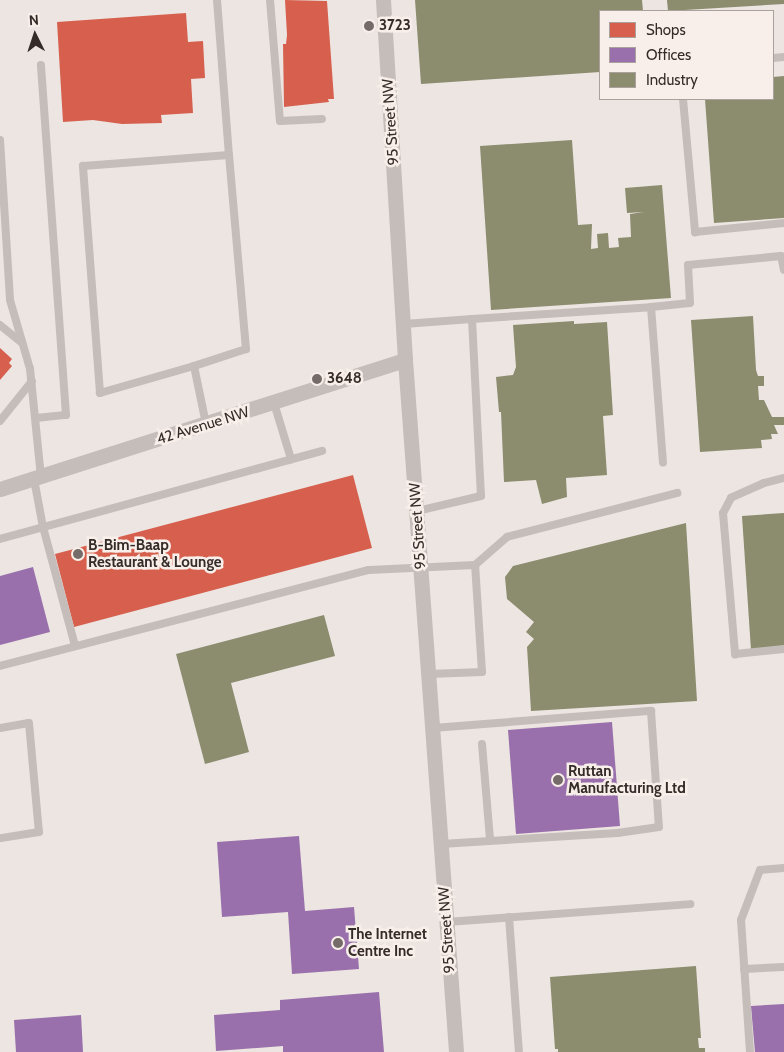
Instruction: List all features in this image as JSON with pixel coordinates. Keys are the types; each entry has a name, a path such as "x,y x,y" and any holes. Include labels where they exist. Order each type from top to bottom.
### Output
{"street":[{"name":"95 Street NW","path":"383,0 405,360 456,1052"},
{"name":"42 Avenue NW","path":"0,489 405,360"}],"lane":[{"path":"217,0 246,349 100,393 82,166 229,155"},
{"path":"270,0 280,121 322,119"},
{"path":"36,418 66,415 41,65"},
{"path":"684,100 695,232 784,223"},
{"path":"0,140 10,300 32,381 36,418 37,478 43,526 75,646"},
{"path":"404,324 690,303 688,265 782,256 784,270"},
{"path":"651,307 663,463"},
{"path":"417,511 481,496 472,319"},
{"path":"0,326 22,343"},
{"path":"194,366 206,424"},
{"path":"0,421 32,381"},
{"path":"274,403 290,459"},
{"path":"0,539 322,451"},
{"path":"784,478 764,483 731,498 723,513 735,654 784,649"},
{"path":"0,666 369,570 421,570 475,566 507,537 677,493"},
{"path":"429,674 482,672 475,566"},
{"path":"432,728 651,711 659,827 617,833 441,844"},
{"path":"0,728 29,723 39,832 0,838"},
{"path":"482,744 490,840"},
{"path":"750,1052 741,920 760,870 784,868"},
{"path":"447,922 690,904"},
{"path":"509,917 519,1052"},
{"path":"744,969 784,967"}],"building: Shops":[{"path":"285,0 327,1 334,99 328,99 329,102 284,107 283,44 286,44 287,35"},
{"path":"186,13 188,42 203,41 205,78 191,79 193,113 161,115 162,123 122,124 93,120 63,122 57,22"},
{"path":"0,348 12,359 9,363 12,366 0,380"},
{"path":"353,475 372,548 74,627 55,554"}],"building: Offices":[{"path":"33,567 50,632 0,645 0,576"},
{"path":"612,722 620,826 516,834 508,730"},
{"path":"299,836 305,911 354,907 359,969 292,974 288,912 222,917 217,842"},
{"path":"379,992 384,1052 283,1052 283,1046 216,1051 214,1015 280,1010 280,1000"},
{"path":"784,1004 784,1052 755,1052 751,1006"},
{"path":"81,1015 83,1052 16,1052 14,1020"}],"building: Industry":[{"path":"415,0 642,0 643,10 599,10 599,72 421,84"},
{"path":"667,0 784,0 784,4 668,10"},
{"path":"784,76 784,218 714,223 705,100 774,100 774,77"},
{"path":"572,140 578,225 592,224 591,249 598,248 597,234 608,233 609,248 619,247 618,238 631,237 630,214 644,212 627,213 625,188 662,185 671,298 491,310 480,146"},
{"path":"753,316 756,370 758,376 764,376 764,386 758,386 759,400 764,400 772,417 784,417 784,425 774,425 778,434 771,434 772,439 761,440 762,448 700,452 691,320"},
{"path":"574,321 574,324 607,322 613,415 603,416 607,475 566,478 567,497 542,504 536,480 504,482 501,412 499,412 496,377 513,375 516,367 513,325"},
{"path":"784,513 784,646 751,650 742,516"},
{"path":"686,523 697,701 531,711 527,647 534,639 526,632 534,622 507,599 505,577 513,566"},
{"path":"324,615 335,656 231,683 249,752 205,764 176,654"},
{"path":"696,966 701,1038 698,1038 699,1048 705,1048 705,1052 558,1052 558,1049 555,1049 550,977"}],"place":[{"name":"3723","path":"369,26"},
{"name":"3648","path":"317,379"},
{"name":"B-Bim-Baap Restaurant & Lounge","path":"78,554"},
{"name":"Ruttan Manufacturing Ltd","path":"558,780"},
{"name":"The Internet Centre Inc","path":"338,943"}]}
